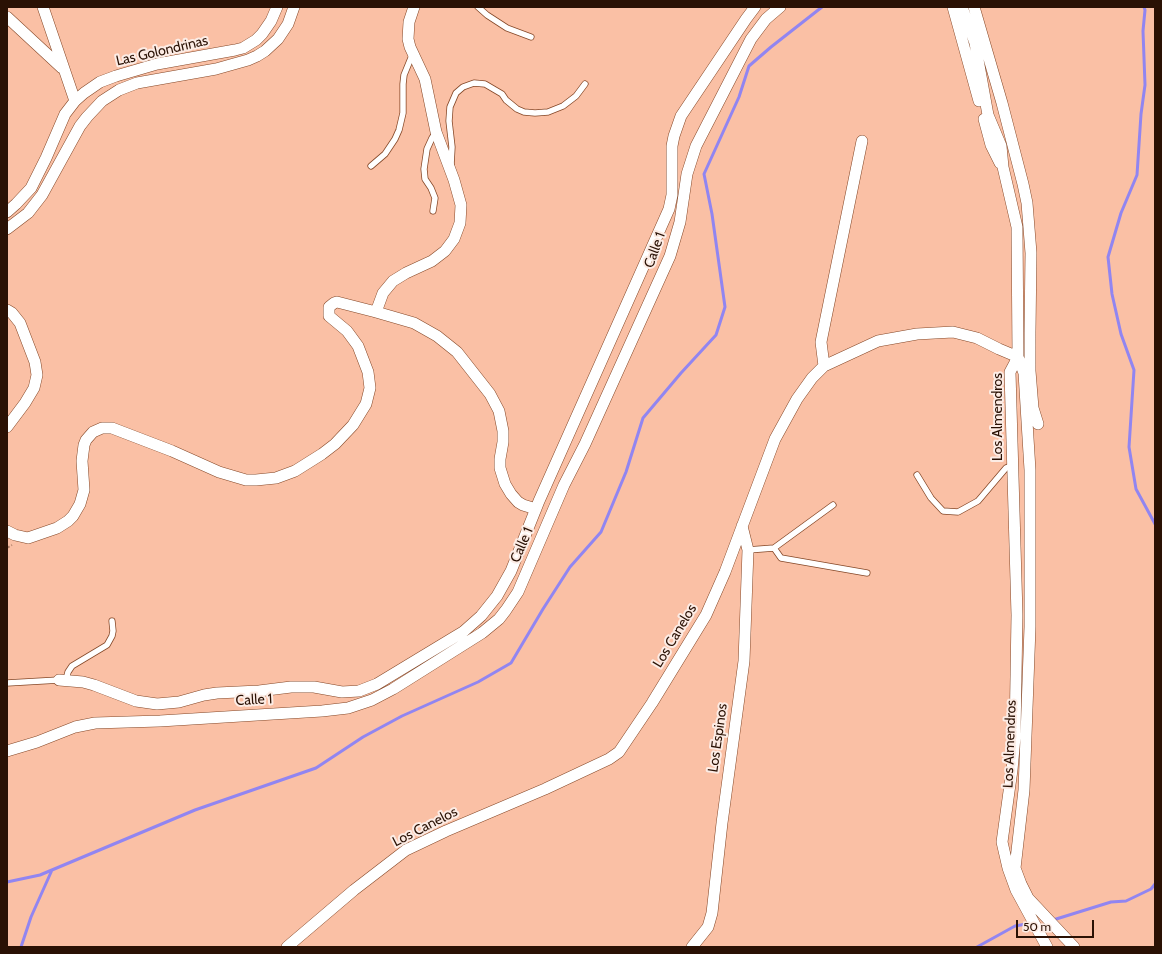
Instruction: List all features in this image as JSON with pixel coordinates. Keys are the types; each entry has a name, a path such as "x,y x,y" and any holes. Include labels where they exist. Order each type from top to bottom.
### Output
{"street":[{"path":"43,7 75,101"},
{"name":"Las Golondrinas","path":"7,212 31,188 65,114 75,101 93,86 116,76 157,64 242,48 256,40 262,34 271,21 277,7"},
{"path":"7,229 28,213 42,195 80,126 102,101 119,90 137,83 216,69 239,63 257,56 265,52 278,39 288,24 294,7"},
{"path":"376,312 384,293 393,282 406,273 439,257 450,246 460,223 461,206 451,170 436,132 425,79 413,54 408,39 408,31 414,7"},
{"path":"63,680 94,685 136,701 157,704 179,702 217,693 259,691 291,687 314,686 333,691 350,692 368,688 377,684 453,638 468,628 481,616 497,596 504,584 536,508 669,209 672,195 672,146 681,116 755,7"},
{"name":"Calle 1","path":"7,751 37,742 75,727 95,722 160,721 348,708 372,700 388,692 482,633 499,619 518,592 564,485 585,444 668,262 680,222 687,174 696,146 751,39 766,19 780,7"},
{"path":"954,7 991,145 1003,167"},
{"path":"962,7 975,43 988,115 1001,146 1003,167 1017,227 1018,357"},
{"path":"974,7 1002,103 1023,184 1026,203 1031,253 1030,371 1033,408 1038,424"},
{"path":"7,17 64,70"},
{"path":"824,366 821,342 862,141"},
{"path":"7,531 15,535 28,538 57,528 73,516 80,504 84,490 82,461 84,445 86,440 93,432 102,428 112,428 172,451 219,472 246,480 276,478 295,471 309,463 335,444 353,426 366,404 370,388 368,372 360,351 347,331 331,318 328,313 329,307 337,302 414,324 437,336 457,352 485,387 494,401 502,421 503,442 500,468 505,484 518,502 523,505 536,508"},
{"path":"7,310 12,313 20,323 37,368 34,388 19,413 7,427"},
{"name":"Los Canelos","path":"287,947 354,890 406,850 446,831 559,783 609,759 619,752 652,704 706,615 725,572 775,439 808,383 824,366 878,341 917,334 953,332 977,338 1018,357"},
{"name":"Los Almendros","path":"1018,357 1010,372 1014,464 1017,615 1014,738 1002,842 1015,879 1028,898 1074,947"},
{"name":"Los Almendros","path":"1018,357 1024,373 1030,470 1030,627 1024,790 1015,879 1016,890 1047,947"},
{"name":"Los Espinos","path":"692,947 708,927 712,913 722,823 744,661 748,550 742,526"},
{"path":"1016,541 1030,538"}],"lane":[{"path":"478,7 506,28 531,37"},
{"path":"371,166 385,154 399,130 403,112 404,75 413,54"},
{"path":"451,170 452,147 449,121 450,107 456,93 463,87 474,83 485,84 502,94 506,100 517,109 535,114 548,112 563,106 576,96 585,84"},
{"path":"433,211 435,198 426,179 424,169 429,144 436,132"},
{"path":"917,475 931,498 943,511 958,512 978,501 1006,468 1014,464"},
{"path":"748,550 774,548 833,505"},
{"path":"774,548 782,558 867,573"},
{"path":"7,683 63,680 72,666 107,645 112,636 112,621"}],"waterway":[{"path":"7,882 40,875 195,810 316,768 363,737 402,716 478,682 511,663 570,567 601,532 626,472 643,418 716,335 725,307 712,214 704,174 739,97 749,66 822,7"},
{"path":"1144,7 1143,31 1145,85 1141,114 1137,175 1121,213 1108,257 1112,294 1121,334 1134,370 1129,447 1136,489 1155,524"},
{"path":"21,947 31,917 52,870"},
{"path":"1053,920 1111,902 1126,901 1151,889 1155,884"},
{"path":"977,947 1015,926 1032,923"}]}
